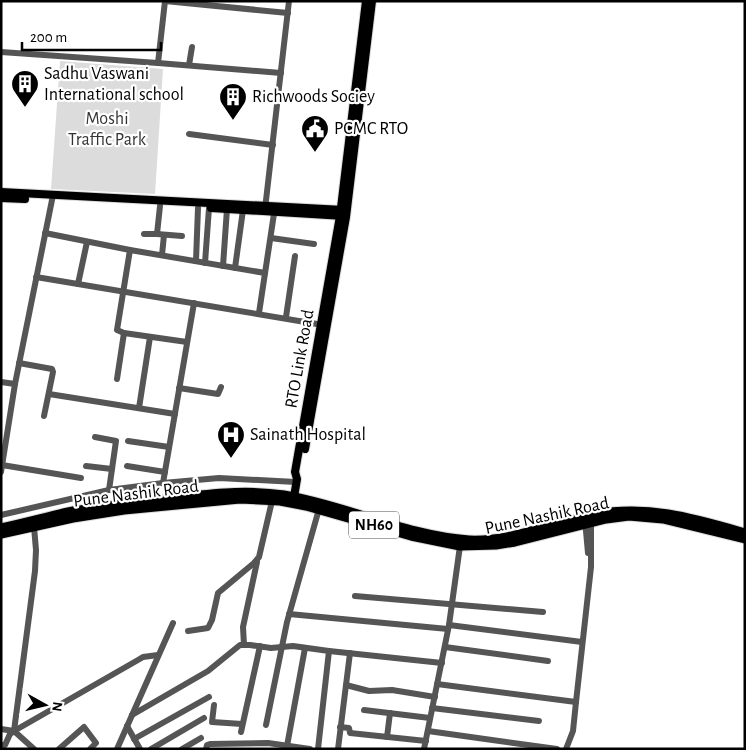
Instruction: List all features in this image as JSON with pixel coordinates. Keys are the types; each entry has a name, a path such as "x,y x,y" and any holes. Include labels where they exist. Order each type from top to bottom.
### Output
{"highway":[{"name":"Pune Nashik Road","path":"1,528 69,512 188,496 238,492 294,497 335,506 423,532 470,540 513,535 619,511 655,512 681,516 745,533"},
{"name":"Pune Nashik Road","path":"1,534 73,518 124,510 240,499 272,500 319,509 411,536 460,546 496,545 515,542 588,519 618,517 646,517 689,525 745,539"}],"main road":[{"name":"RTO Link Road","path":"344,213 366,1"},
{"name":"RTO Link Road","path":"294,497 296,480 302,464 344,213 372,1"},
{"path":"1,192 52,198 160,206 243,210 265,208"},
{"path":"1,198 52,198 344,213"}],"street":[{"path":"158,63 165,1 288,13"},
{"path":"265,208 289,1"},
{"path":"189,66 192,47"},
{"path":"1,52 281,73"},
{"path":"189,134 272,145"},
{"path":"52,198 4,430 2,464 81,478"},
{"path":"160,206 162,255"},
{"path":"196,261 198,208"},
{"path":"206,263 209,208"},
{"path":"223,266 227,209"},
{"path":"259,313 275,209"},
{"path":"235,268 243,210"},
{"path":"45,233 130,250 265,273"},
{"path":"144,234 182,236"},
{"path":"271,238 314,244"},
{"path":"78,284 87,242"},
{"path":"130,250 117,330 124,333 187,342"},
{"path":"286,318 294,256"},
{"path":"36,277 324,325"},
{"path":"163,483 194,303"},
{"path":"117,379 124,333"},
{"path":"139,408 150,337"},
{"path":"19,363 52,369 44,416"},
{"path":"1,382 15,384"},
{"path":"179,388 218,394 221,387"},
{"path":"49,394 174,414"},
{"path":"95,438 116,441 109,490"},
{"path":"128,441 169,447"},
{"path":"86,466 112,469"},
{"path":"127,466 165,472"},
{"path":"1,515 109,490 163,483 219,478 296,480"},
{"path":"244,644 243,627 272,500"},
{"path":"266,725 281,646 319,509"},
{"path":"566,749 573,731 592,549 588,519"},
{"path":"14,731 36,565 34,527"},
{"path":"424,749 449,627 460,546"},
{"path":"188,631 208,628 212,620 218,593 258,560"},
{"path":"355,596 543,612"},
{"path":"289,614 449,627 581,642"},
{"path":"117,749 172,623"},
{"path":"132,714 208,671 228,657 236,648 244,644 292,646 442,663"},
{"path":"241,732 260,646"},
{"path":"445,647 548,661"},
{"path":"284,747 305,648"},
{"path":"318,749 329,651"},
{"path":"338,749 350,653"},
{"path":"5,746 10,734 14,731 143,657 158,655"},
{"path":"437,684 575,702"},
{"path":"346,685 369,691 392,690 435,697"},
{"path":"134,739 209,697"},
{"path":"214,705 212,722 242,724"},
{"path":"432,708 540,722"},
{"path":"364,710 430,718"},
{"path":"387,737 390,714"},
{"path":"151,749 204,718"},
{"path":"127,726 140,749"},
{"path":"340,726 349,728 350,733 426,741"},
{"path":"59,749 84,727 96,743 90,749"},
{"path":"1,729 14,731 34,749"},
{"path":"428,731 557,749"},
{"path":"182,749 201,738"},
{"path":"206,749 207,745 210,744 310,749"}],"green space":[{"name":"Moshi Traffic Park","path":"60,61 163,69 155,194 51,189"}],"place":[{"name":"Sadhu Vaswani International school","path":"25,108"},
{"name":"Richwoods Sociey","path":"233,121"},
{"name":"PCMC RTO","path":"315,153"},
{"name":"Sainath Hospital","path":"231,459"}]}
